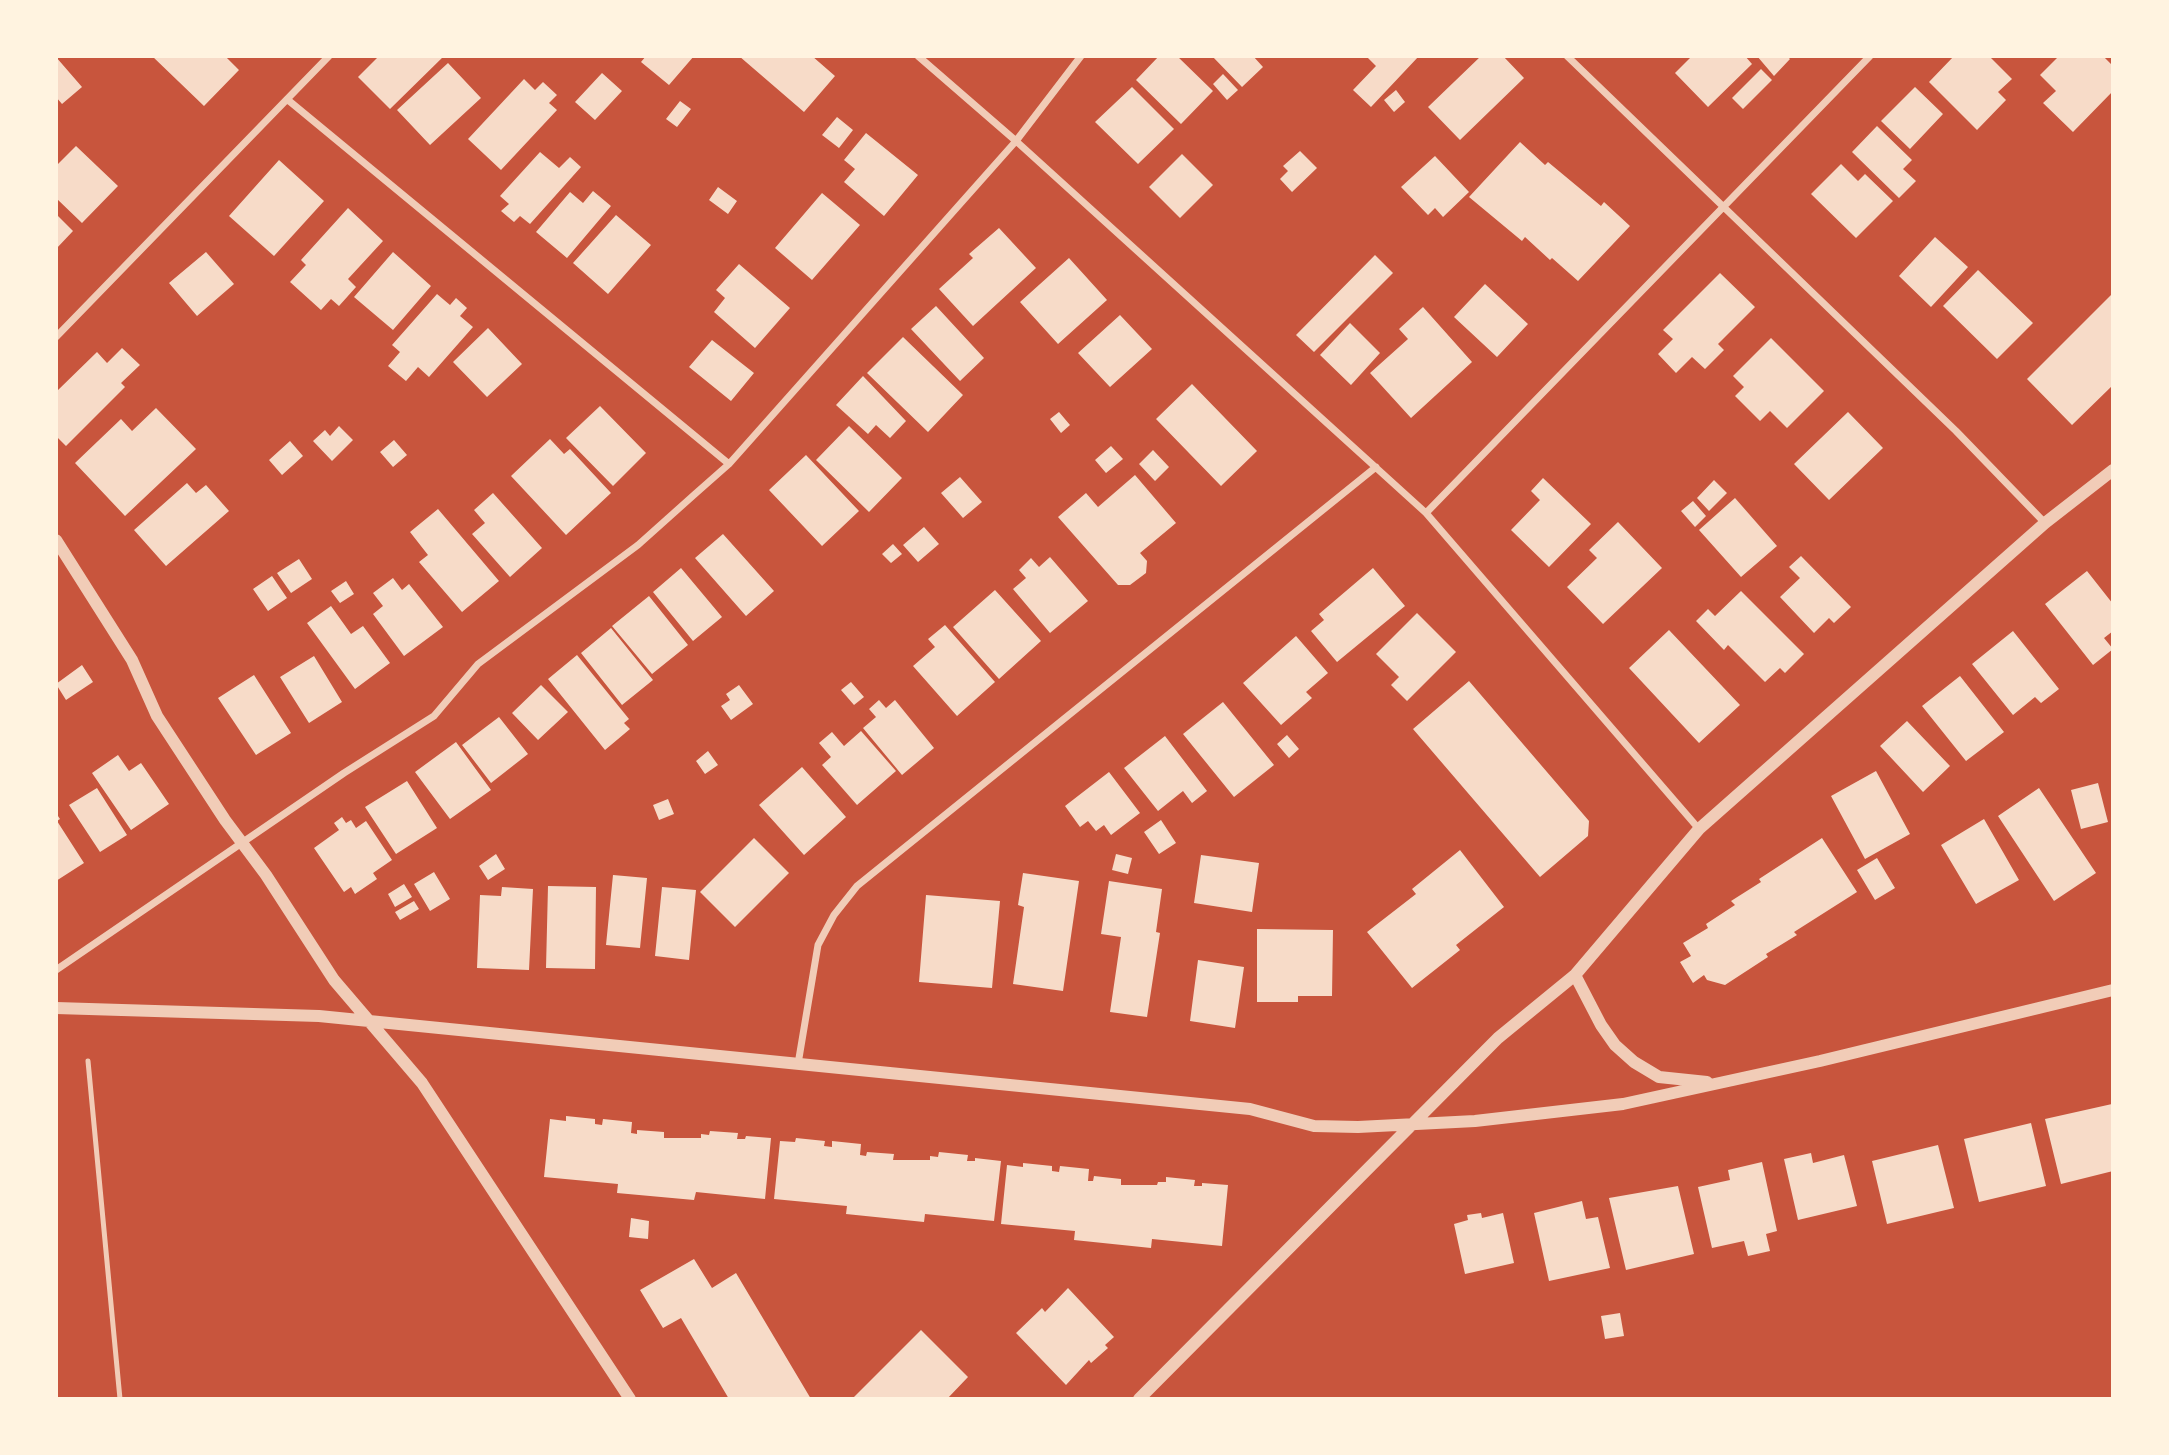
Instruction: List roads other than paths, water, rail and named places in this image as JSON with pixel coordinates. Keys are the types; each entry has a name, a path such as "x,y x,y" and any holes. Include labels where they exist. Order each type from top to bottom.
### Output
{"street":[{"path":"56,337 328,56"},
{"path":"918,56 1016,141 1426,513 1699,829"},
{"path":"56,970 344,773 434,716 478,664 638,545 729,464 1016,141 1081,56"},
{"path":"1567,56 1726,207 1817,300 1956,431 2045,523"},
{"path":"1426,513 1870,56"},
{"path":"288,100 729,464"},
{"path":"797,1065 818,945 834,915 858,886 1376,467"},
{"path":"1139,1399 1411,1124 1522,1016 1575,975 1699,829 2045,523 2113,470"},
{"path":"56,540 132,660 157,716 334,980 422,1083 630,1399"},
{"path":"1575,975 1601,1025 1615,1045 1634,1062 1659,1077 1718,1084"},
{"path":"56,1008 319,1016 1250,1110 1314,1126 1411,1124 1552,1113 1623,1104 2113,990"}],"lane":[{"path":"88,1061 120,1399"}]}
